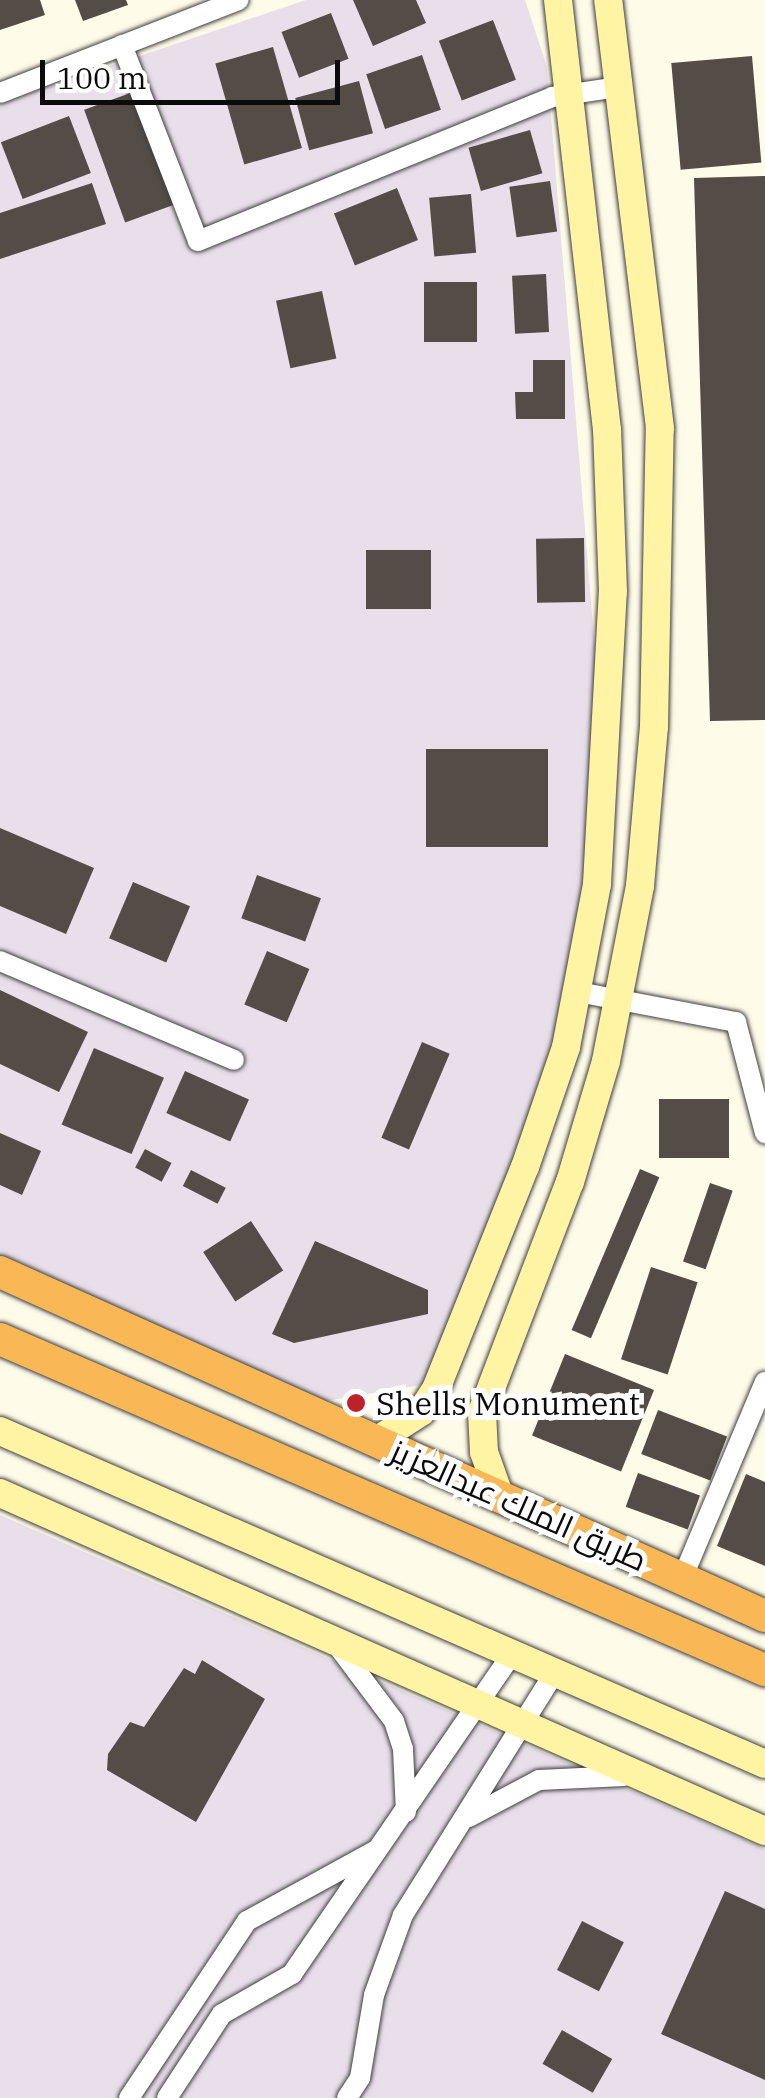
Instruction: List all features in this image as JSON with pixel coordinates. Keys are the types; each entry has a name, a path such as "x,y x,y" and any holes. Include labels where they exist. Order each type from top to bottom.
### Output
{"highway":[{"name":"طريق الملك عبدالعزيز","path":"0,1272 765,1616"},
{"name":"طريق الملك عبدالعزيز","path":"0,1339 765,1670"}],"main road":[{"path":"376,1441 421,1412 436,1389 525,1167 578,992 597,884 613,592 607,430 558,0"},
{"path":"500,1497 484,1452 482,1412 570,1182 619,1001 640,886 654,727 660,428 608,0"},
{"path":"0,1431 765,1764"},
{"path":"0,1493 765,1831"}],"street":[{"path":"0,93 239,0"},
{"path":"122,46 198,241 570,91 619,87"},
{"path":"0,961 234,1060"},
{"path":"578,992 736,1022 765,1134"},
{"path":"682,1578 763,1394"},
{"path":"328,1638 374,1687 394,1720 403,1749 406,1812"},
{"path":"167,2098 222,2014 292,1974 512,1654"},
{"path":"347,2098 360,2078 374,1995 403,1916 554,1673"},
{"path":"455,1828 490,1801 539,1780 594,1773 646,1779"},
{"path":"129,2098 247,1922 382,1847"}],"shaded area":[{"path":"306,0 525,0 547,67 603,748 576,1017 511,1243 445,1381 302,1405 0,1278 0,103"},
{"path":"0,1515 765,1849 765,2098 0,2098"}],"building":[{"path":"0,0 40,0 45,15 0,30"},
{"path":"75,0 126,0 128,5 83,21"},
{"path":"353,0 416,0 426,23 373,46"},
{"path":"331,13 349,59 299,78 282,32"},
{"path":"493,20 516,80 462,101 439,41"},
{"path":"273,47 302,148 244,164 215,64"},
{"path":"422,55 441,110 385,129 366,74"},
{"path":"752,56 761,163 681,170 671,63"},
{"path":"359,81 373,133 309,150 295,98"},
{"path":"133,92 174,205 125,223 84,110"},
{"path":"69,116 91,173 23,199 1,142"},
{"path":"530,130 542,173 481,191 468,148"},
{"path":"765,176 765,720 710,721 694,178"},
{"path":"550,181 557,232 516,237 509,187"},
{"path":"92,183 106,224 0,259 0,213"},
{"path":"397,188 418,240 355,265 334,213"},
{"path":"471,194 476,253 434,256 429,198"},
{"path":"546,274 549,332 515,334 512,276"},
{"path":"424,282 477,282 477,342 424,342"},
{"path":"322,291 336,358 290,368 276,301"},
{"path":"533,360 565,360 565,419 516,419 515,392 533,392"},
{"path":"584,538 585,602 537,603 536,539"},
{"path":"366,550 431,550 431,609 366,609"},
{"path":"426,749 548,749 548,847 426,847"},
{"path":"0,828 94,868 66,934 0,906"},
{"path":"257,875 321,898 305,941 241,918"},
{"path":"133,882 190,906 166,962 109,938"},
{"path":"267,951 309,969 287,1022 244,1004"},
{"path":"0,990 88,1032 59,1092 0,1064"},
{"path":"422,1042 450,1054 409,1149 381,1138"},
{"path":"94,1048 164,1078 132,1154 62,1124"},
{"path":"185,1071 249,1099 230,1141 166,1113"},
{"path":"659,1099 729,1099 729,1158 659,1158"},
{"path":"0,1133 41,1151 22,1195 0,1185"},
{"path":"145,1149 171,1163 162,1182 135,1168"},
{"path":"640,1169 659,1177 591,1338 572,1330"},
{"path":"191,1170 226,1188 218,1204 183,1186"},
{"path":"710,1183 733,1191 706,1269 683,1261"},
{"path":"251,1221 283,1270 235,1302 203,1252"},
{"path":"315,1241 428,1290 428,1314 294,1343 272,1334"},
{"path":"651,1267 698,1282 668,1374 621,1359"},
{"path":"565,1354 654,1390 621,1472 532,1436"},
{"path":"658,1410 727,1437 710,1480 641,1454"},
{"path":"638,1473 700,1496 688,1529 626,1507"},
{"path":"746,1474 765,1482 765,1566 717,1546"},
{"path":"202,1660 265,1699 196,1822 107,1770 108,1754 130,1722 144,1727 184,1668 195,1674"},
{"path":"725,1891 765,1909 765,2080 661,2034"},
{"path":"582,1921 624,1942 599,1991 557,1970"},
{"path":"562,2030 612,2059 593,2093 543,2064"}],"place":[{"name":"Shells Monument","path":"356,1403"}]}
